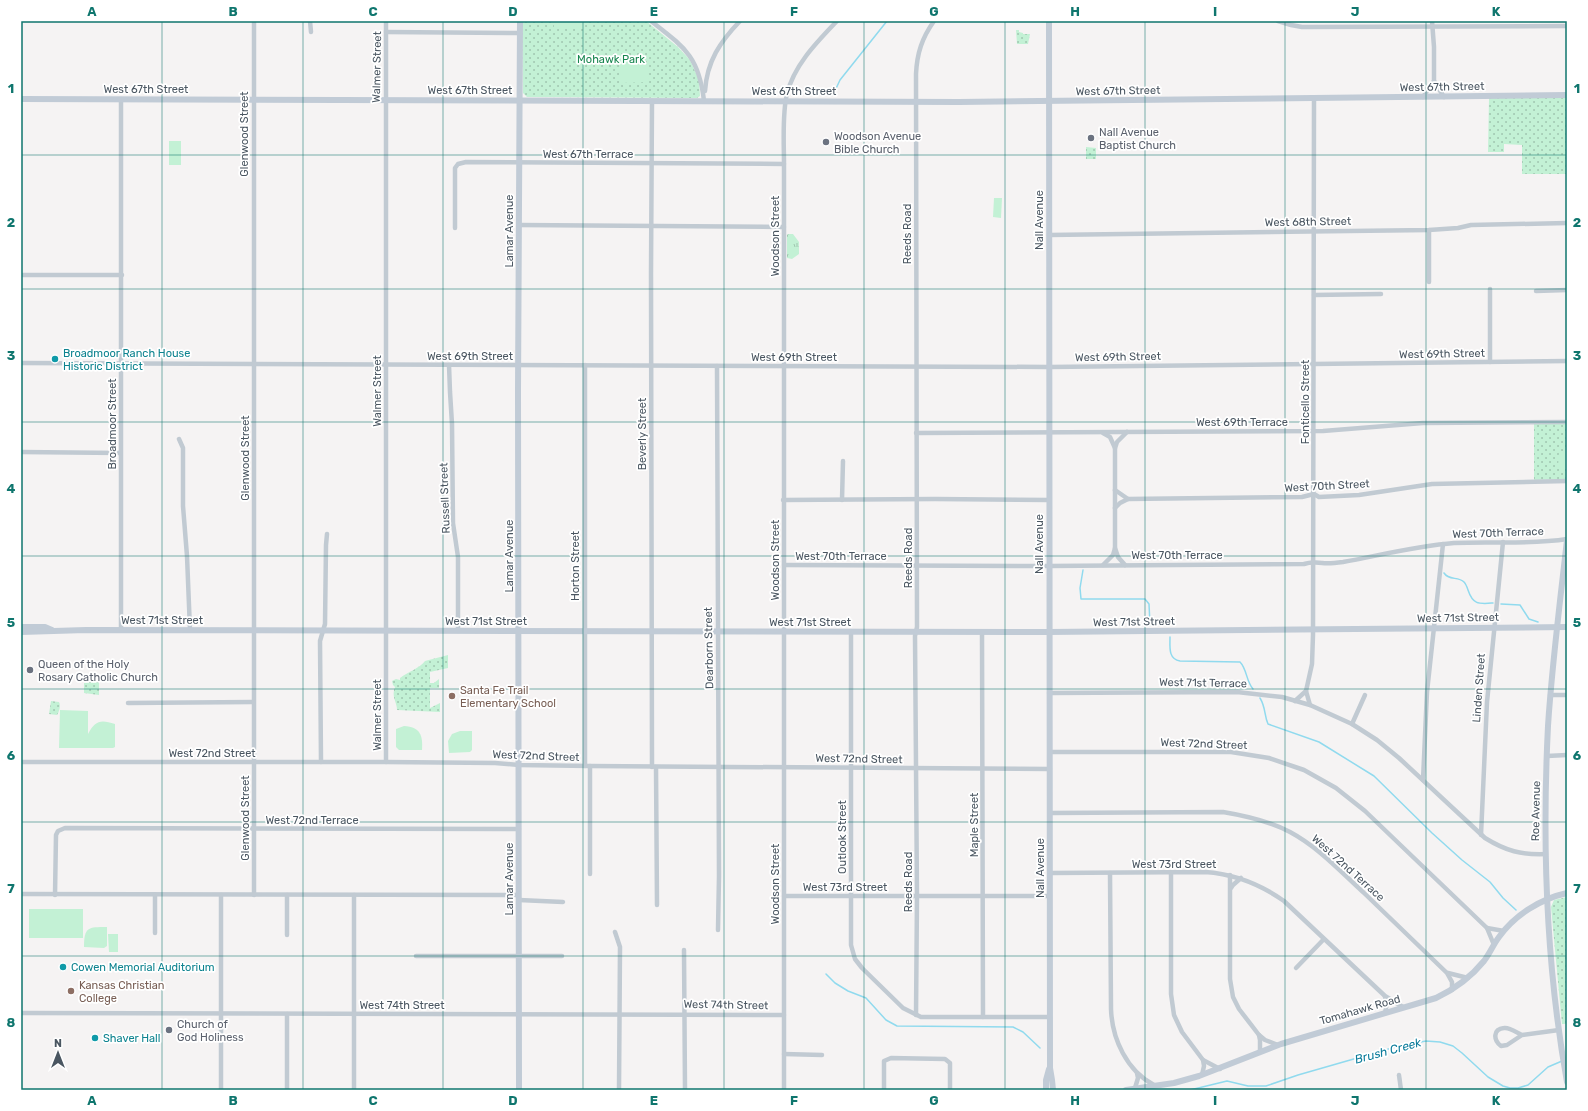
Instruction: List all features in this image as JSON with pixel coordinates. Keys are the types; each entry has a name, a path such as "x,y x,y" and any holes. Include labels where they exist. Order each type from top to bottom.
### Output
{"street":[{"name":"Glenwood Street","path":"254,21 254,895"},
{"path":"310,21 311,32"},
{"name":"Walmer Street","path":"386,21 386,762"},
{"name":"Lamar Avenue","path":"519,1090 520,21"},
{"path":"704,101 708,69 719,47 740,21"},
{"name":"Woodson Street","path":"784,1090 783,632 784,164 786,101 790,85 802,63 820,39 837,21"},
{"name":"Reeds Road","path":"916,1014 916,68 919,51 924,38 934,21"},
{"name":"Nall Avenue","path":"1049,21 1050,1068 1052,1090"},
{"path":"1278,21 1302,27 1433,24 1567,26"},
{"path":"654,22 689,54 698,69 704,101"},
{"path":"1433,24 1434,81 1444,97"},
{"path":"386,32 520,32"},
{"path":"698,69 708,69"},
{"path":"1423,97 1434,81"},
{"name":"West 67th Street","path":"21,99 1049,102 1567,95"},
{"name":"Fonticello Street","path":"1310,705 1306,691 1312,664 1313,630 1314,98"},
{"name":"Broadmoor Street","path":"121,99 121,630"},
{"name":"Beverly Street","path":"652,101 651,631 657,905"},
{"name":"West 67th Terrace","path":"455,228 455,168 458,164 466,162 784,164"},
{"name":"West 68th Street","path":"1049,235 1429,230 1458,228 1471,225 1567,224"},
{"path":"519,225 784,227"},
{"path":"1429,230 1429,282"},
{"path":"21,275 122,276"},
{"path":"1490,289 1490,362"},
{"path":"1536,291 1567,290"},
{"path":"1314,295 1381,294"},
{"name":"West 69th Street","path":"21,363 1049,367 1567,361"},
{"name":"Russell Street","path":"449,365 452,424 453,523 458,557 458,631"},
{"name":"Horton Street","path":"585,365 585,631 590,874"},
{"name":"Dearborn Street","path":"717,366 718,930"},
{"name":"West 69th Terrace","path":"916,433 1314,431 1423,423 1567,422"},
{"path":"1101,432 1110,437 1115,448"},
{"path":"1103,565 1113,555 1115,548 1115,448 1117,442 1127,432"},
{"path":"179,438 183,448 183,506 188,556 190,630"},
{"path":"21,452 120,453"},
{"path":"842,461 842,500"},
{"name":"West 70th Street","path":"1128,499 1302,497 1314,494 1319,497 1344,496 1440,483 1567,481"},
{"path":"1115,490 1128,499 1115,508"},
{"path":"784,500 1049,500"},
{"path":"321,762 320,641 325,624 327,534"},
{"name":"West 70th Terrace","path":"784,565 1049,566 1304,564 1313,561 1320,564 1443,544 1567,539"},
{"name":"Roe Avenue","path":"1567,539 1550,695 1547,756 1546,854 1552,966 1559,1030 1567,1082"},
{"name":"Linden Street","path":"1482,835 1487,702 1503,542"},
{"path":"1423,780 1427,699 1433,629 1443,544"},
{"path":"1115,548 1118,557 1125,565"},
{"name":"West 71st Street","path":"21,627 45,627 52,630"},
{"name":"West 71st Street","path":"21,632 48,632 52,630 323,630 1049,632 1567,627"},
{"name":"Outlook Street","path":"850,632 851,946 855,960 903,1008 916,1014"},
{"name":"Maple Street","path":"982,632 983,1017"},
{"path":"1295,700 1306,691"},
{"name":"West 71st Terrace","path":"1049,693 1237,692 1268,695 1295,700 1310,705 1352,724 1377,740 1423,780 1482,835 1498,847 1512,852 1546,854"},
{"path":"1352,724 1365,695"},
{"path":"1550,695 1567,695"},
{"path":"128,702 253,702"},
{"name":"West 72nd Street","path":"1050,752 1231,752 1269,758 1304,770 1336,788 1365,811 1488,928 1494,944"},
{"path":"1547,756 1567,755"},
{"name":"West 72nd Street","path":"21,762 386,762 495,763 519,766 1050,769"},
{"name":"West 72nd Terrace","path":"1050,813 1213,812 1244,815 1272,824 1290,832 1317,850 1447,973"},
{"name":"West 72nd Terrace","path":"55,895 56,838 58,831 65,828 519,829"},
{"path":"1171,872 1171,1004 1177,1024 1203,1060 1220,1069"},
{"name":"West 73rd Street","path":"1050,873 1205,872 1241,878 1259,885 1284,901 1385,996 1403,1008"},
{"path":"1110,873 1111,1022 1120,1048 1137,1073 1154,1085"},
{"path":"1230,875 1230,979 1232,991 1239,1009 1259,1035 1265,1040 1278,1045"},
{"path":"1231,889 1233,885 1241,878"},
{"name":"Tomahawk Road","path":"1126,1090 1174,1082 1202,1075 1278,1045 1430,1000 1452,990 1468,978 1484,961 1504,931 1525,912 1548,900 1567,893"},
{"path":"21,894 354,895 518,898 563,902"},
{"path":"155,895 155,933"},
{"path":"221,895 221,1090"},
{"path":"287,895 287,935"},
{"path":"354,895 352,1014 354,1090"},
{"name":"West 73rd Street","path":"784,896 1050,896"},
{"path":"1488,928 1504,931"},
{"path":"615,932 620,947 619,1090"},
{"path":"1296,968 1324,939"},
{"path":"684,950 685,1090"},
{"path":"416,956 562,956"},
{"path":"1447,973 1468,978"},
{"path":"1447,973 1451,979 1452,990"},
{"path":"1385,996 1387,1003 1385,1013"},
{"name":"West 74th Street","path":"21,1013 519,1013 784,1015"},
{"path":"287,1014 288,1090"},
{"path":"916,1014 925,1017 1050,1017"},
{"path":"1522,1035 1508,1028 1504,1028 1498,1029 1495,1033 1495,1038 1497,1043 1501,1046 1507,1045 1522,1035 1559,1030"},
{"path":"1259,1035 1260,1052"},
{"path":"784,1054 822,1055"},
{"path":"884,1090 884,1061 891,1058 947,1060 950,1063 950,1090"},
{"path":"1202,1075 1204,1066 1203,1060"},
{"name":"Nall Avenue","path":"1046,1090 1046,1080 1050,1068"},
{"path":"1135,1088 1138,1078 1137,1073"},
{"path":"1399,1075 1400,1090"}],"green space":[{"name":"Mohawk Park","path":"522,21 646,21 678,47 690,60 699,80 700,96 697,98 527,97 523,93"},
{"path":"554,21 583,21 583,29 554,29"},
{"path":"1016,30 1019,30 1019,32 1023,34 1030,34 1028,44 1017,44"},
{"path":"648,63 649,82 619,83 619,64"},
{"path":"1567,97 1567,174 1522,174 1522,145 1504,144 1504,152 1488,152 1489,98"},
{"path":"169,141 181,141 181,165 169,165"},
{"path":"1086,147 1096,148 1096,159 1086,159"},
{"path":"994,198 1002,198 1001,218 993,217"},
{"path":"788,234 793,234 799,242 799,254 792,259 787,258"},
{"path":"1534,424 1567,424 1567,479 1534,480"},
{"path":"1559,452 1566,452 1566,468 1558,467"},
{"path":"448,655 448,668 430,672 430,683 434,683 439,679 439,688 430,688 430,708 440,703 440,712 397,710 394,697 395,687 392,681 396,679 400,680 400,678 420,666 425,661"},
{"path":"99,680 99,695 84,693 84,683"},
{"path":"51,701 59,702 60,709 57,715 49,714"},
{"path":"60,710 88,711 88,734 93,726 98,722 115,724 115,747 59,748"},
{"path":"404,726 417,730 422,740 422,750 399,750 396,747 396,729"},
{"path":"460,731 472,731 472,750 470,752 449,753 448,741 452,734"},
{"path":"1567,897 1567,1024 1562,1024 1551,907 1554,900"},
{"path":"29,909 83,909 83,938 29,938"},
{"path":"95,927 107,927 107,946 104,948 84,947 85,935 88,930"},
{"path":"108,934 118,934 118,952 109,952"}],"waterway":[{"path":"833,95 840,80 887,21"},
{"path":"1083,570 1080,588 1081,599 1145,599 1149,604 1150,625"},
{"path":"1444,573 1448,577 1462,580 1474,601 1480,603 1493,603"},
{"path":"1501,604 1520,605 1529,619 1538,622"},
{"path":"1170,637 1170,652 1176,660 1240,662 1253,689"},
{"path":"1260,698 1268,724 1319,742 1374,776 1432,833 1462,860 1490,882 1503,898 1516,910"},
{"path":"826,974 835,983 848,991 866,998 886,1020 897,1026 1013,1027 1023,1032 1040,1048"},
{"name":"Brush Creek","path":"1190,1090 1227,1081 1248,1086 1266,1086 1298,1075 1399,1046 1426,1041 1440,1042 1453,1046 1488,1077 1503,1086 1510,1088 1518,1088 1528,1085 1548,1067 1562,1061"}],"place":[{"name":"Nall Avenue Baptist Church","path":"1091,138"},
{"name":"Woodson Avenue Bible Church","path":"826,142"},
{"name":"Broadmoor Ranch House Historic District","path":"55,359"},
{"name":"Queen of the Holy Rosary Catholic Church","path":"30,670"},
{"name":"Santa Fe Trail Elementary School","path":"452,696"},
{"name":"Cowen Memorial Auditorium","path":"63,967"},
{"name":"Kansas Christian College","path":"71,991"},
{"name":"Church of God Holiness","path":"169,1030"},
{"name":"Shaver Hall","path":"95,1038"}]}
